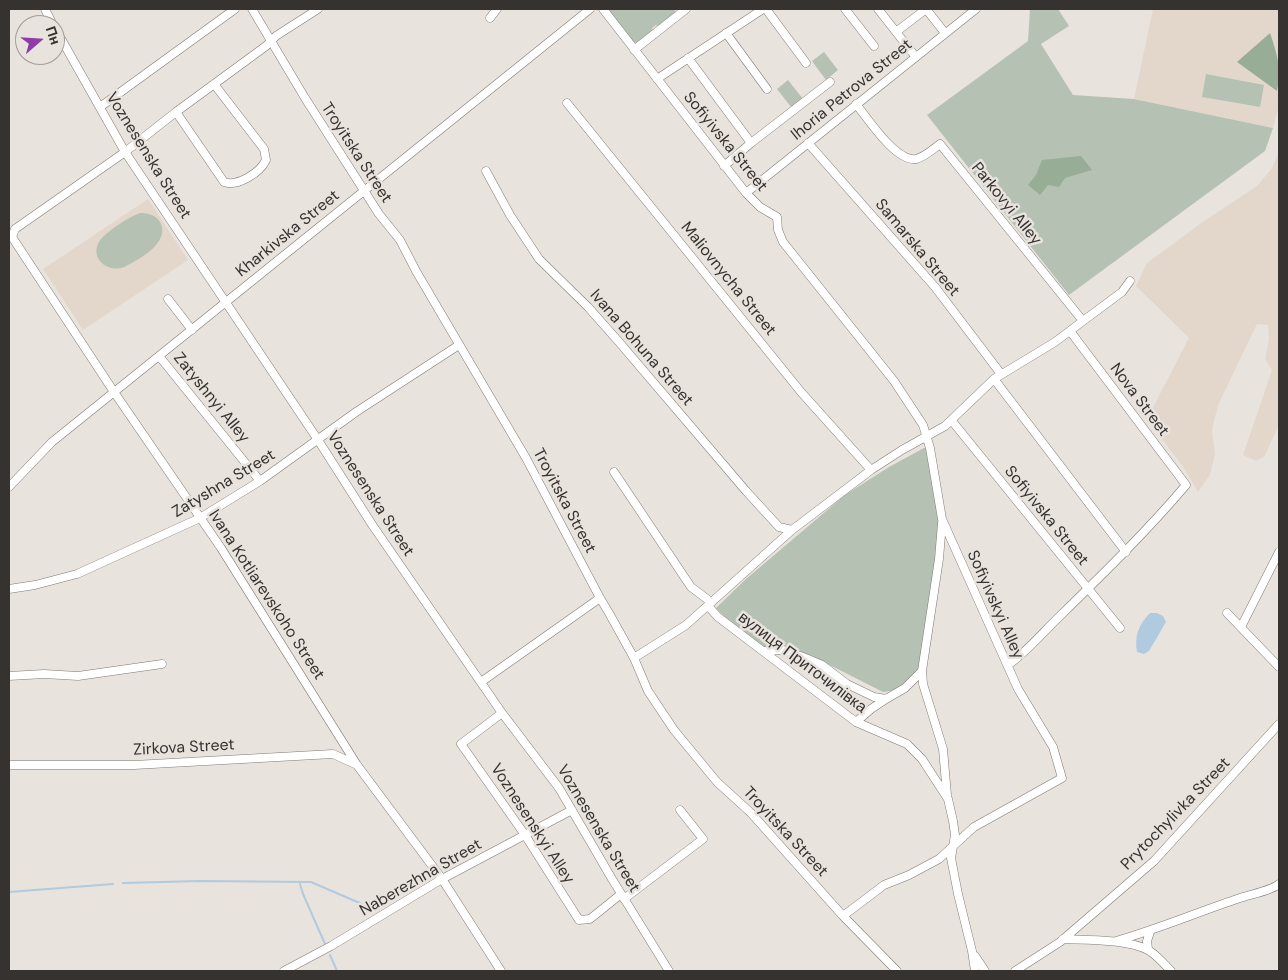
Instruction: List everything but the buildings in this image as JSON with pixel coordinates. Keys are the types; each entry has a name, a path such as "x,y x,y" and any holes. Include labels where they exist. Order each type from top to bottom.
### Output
{"street":[{"path":"100,107 234,9"},
{"name":"Troyitska Street","path":"252,9 305,98 384,221 400,240 416,271 526,458 634,658 648,691 661,712 717,782 750,813 843,916 897,971"},
{"path":"125,152 276,36 318,9"},
{"path":"490,18 498,9"},
{"name":"Kharkivska Street","path":"9,487 52,442 590,9"},
{"name":"Sofiyivska Street","path":"603,9 746,193 760,208 777,217 778,230 783,242 894,381 918,416 927,436"},
{"path":"634,50 686,9"},
{"path":"657,79 764,9 806,63"},
{"path":"845,9 874,46"},
{"path":"878,9 915,56"},
{"path":"896,32 919,11 926,9 945,33"},
{"name":"Ihoria Petrova Street","path":"746,193 976,9"},
{"path":"726,33 767,89"},
{"name":"Voznesenska Street","path":"65,46 125,152 318,440 373,526 502,714 547,770 669,971"},
{"path":"688,58 751,144"},
{"path":"724,166 830,82"},
{"path":"176,112 224,182 228,184 239,182 259,169 266,160 262,144 214,84"},
{"name":"Maliovnycha Street","path":"567,103 795,384 871,470"},
{"name":"Parkovyi Alley","path":"856,104 892,147 903,156 911,159 920,158 940,144 1083,321"},
{"name":"Samarska Street","path":"808,143 935,287 1126,552"},
{"name":"Ivana Kotliarevskoho Street","path":"125,152 16,229 12,233 12,241 200,518 357,765 442,879 501,971"},
{"name":"Ivana Bohuna Street","path":"486,172 510,215 539,258 613,335 779,527 792,530"},
{"path":"634,658 686,625 792,530 871,470 952,420 998,376 1070,331 1122,292 1130,281"},
{"path":"168,299 192,330"},
{"name":"Nova Street","path":"1070,331 1186,485 1126,552"},
{"name":"Zatyshna Street","path":"9,589 35,585 77,574 200,518 260,481 356,412 459,345"},
{"name":"Zatyshnyi Alley","path":"159,356 260,481"},
{"name":"Sofiyivska Street","path":"952,420 1120,628"},
{"name":"Sofiyivskyi Alley","path":"927,436 942,519 1018,689 1051,743 1062,778 974,827 962,836 953,848"},
{"name":"вулиця Приточилівка","path":"614,472 690,587 710,604 718,617 856,722 910,746 922,760 948,799 955,832 951,858 952,867 972,951 974,971"},
{"path":"942,519 939,560 922,671 923,684 943,749 948,799"},
{"path":"1008,665 1038,640 1052,623 1126,552"},
{"path":"1241,627 1279,552"},
{"path":"480,682 600,598"},
{"path":"1227,613 1279,667"},
{"path":"764,651 784,650 803,657 822,665 860,692 886,699"},
{"path":"9,676 44,674 78,676 162,664"},
{"path":"856,722 871,709 906,688 922,671"},
{"name":"Voznesenskyi Alley","path":"502,714 462,744 525,835 579,920 590,919 623,896"},
{"name":"Prytochylivka Street","path":"1015,971 1063,938 1154,861 1279,724"},
{"path":"333,754 344,743"},
{"name":"Zirkova Street","path":"9,765 134,765 333,754 357,765"},
{"name":"Naberezhna Street","path":"284,971 331,946 442,879 572,810"},
{"path":"623,896 703,839 680,810"},
{"path":"843,916 884,885 909,875 953,848"},
{"path":"1116,941 1150,932 1200,911 1275,887 1279,884"},
{"path":"1148,949 1147,936 1150,932"},
{"path":"1063,938 1116,941 1148,949 1171,971"},
{"path":"972,951 985,971"}],"shaded area":[{"path":"1153,9 1279,9 1279,106 1273,128 1134,99"},
{"path":"1279,152 1279,425 1264,457 1256,461 1243,455 1272,370 1265,359 1269,339 1268,325 1257,324 1218,405 1212,430 1215,454 1210,475 1198,492 1184,468 1147,419 1189,338 1136,286 1147,263 1204,221 1257,186 1272,168"},
{"path":"148,199 188,260 83,330 43,269"}],"green space":[{"path":"610,9 673,9 677,13 659,27 656,25 652,28 653,31 646,37 635,43 632,42 610,13"},
{"path":"1030,9 1058,9 1069,26 1041,44 1073,95 1134,99 1273,128 1265,151 1069,295 927,115 1028,41"},
{"path":"1270,33 1279,68 1277,91 1237,62"},
{"path":"824,52 838,70 826,80 812,61"},
{"path":"1206,74 1264,85 1260,107 1202,97"},
{"path":"788,80 803,99 791,107 777,89"},
{"path":"1081,156 1092,170 1065,178 1059,187 1048,185 1040,195 1028,185 1036,175 1042,160"},
{"path":"140,213 152,215 160,222 162,229 158,243 146,254 126,266 114,268 103,264 97,254 99,242 118,225"},
{"path":"924,448 932,449 945,520 928,636 917,674 896,690 883,692 810,655 791,648 766,648 734,626 716,608 746,579 845,495 889,467"}],"water":[{"path":"1150,613 1157,613 1163,616 1166,622 1149,651 1144,654 1137,652 1137,636 1140,626"}],"waterway":[{"path":"123,883 200,881 311,882 362,904 379,909"},
{"path":"9,892 113,884"},
{"path":"300,884 325,944"},
{"path":"330,955 337,971"}]}
